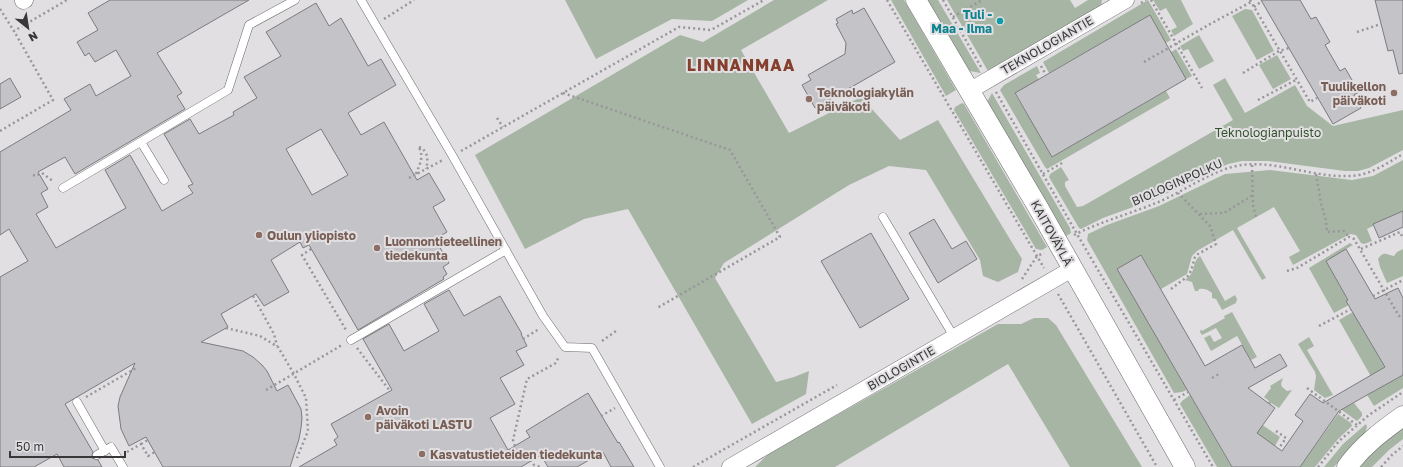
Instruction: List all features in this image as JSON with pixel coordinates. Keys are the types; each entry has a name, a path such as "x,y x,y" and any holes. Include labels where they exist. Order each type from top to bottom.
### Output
{"street":[{"name":"KAITOVÄYLÄ","path":"916,0 1058,244 1185,467"},
{"name":"TEKNOLOGIANTIE","path":"969,91 1126,0"},
{"name":"BIOLOGINTIE","path":"730,467 1072,269"},
{"path":"1347,467 1379,433 1403,416"}],"lane":[{"path":"63,188 228,90 249,25 295,0"},
{"path":"361,0 452,155 548,324 565,347 592,348 660,467"},
{"path":"141,142 164,180"},
{"path":"883,217 954,337"},
{"path":"351,340 506,250"},
{"path":"77,402 105,451"},
{"path":"97,456 111,447 123,467"}],"path":[{"path":"14,31 67,0"},
{"path":"376,25 414,0"},
{"path":"409,178 679,27 711,30 764,0"},
{"path":"887,0 1038,256 1157,467"},
{"path":"943,0 1213,467"},
{"path":"953,17 982,0"},
{"path":"1151,0 1202,88"},
{"path":"1144,62 1251,1 1310,102 1318,98"},
{"path":"1254,7 1262,1"},
{"path":"0,9 53,100 0,131"},
{"path":"1357,32 1381,24"},
{"path":"1243,73 1279,51 1289,48"},
{"path":"1039,62 1046,75"},
{"path":"1258,100 1296,80"},
{"path":"563,93 730,150 780,237 657,308"},
{"path":"497,118 502,127"},
{"path":"416,174 422,154 419,147 424,149 427,155 426,169"},
{"name":"BIOLOGINPOLKU","path":"1038,256 1077,234 1157,203 1230,167 1268,165 1316,173 1359,175 1371,172 1403,154"},
{"path":"1043,174 1062,163"},
{"path":"1252,165 1253,205 1256,217"},
{"path":"33,175 36,176 42,173 63,188"},
{"path":"1316,173 1327,232 1344,231 1349,237 1354,238 1399,316 1403,314"},
{"path":"1171,288 1188,276 1191,271 1194,258 1198,254 1216,244 1210,226 1178,193"},
{"path":"1199,214 1224,213 1253,195"},
{"path":"1361,249 1400,232 1403,238"},
{"path":"1287,271 1297,268 1349,237"},
{"path":"311,249 302,255 351,340 390,391"},
{"path":"1019,282 1038,256"},
{"path":"1373,296 1403,280"},
{"path":"253,296 274,334 278,347 306,398 308,431 298,458"},
{"path":"1319,326 1351,309"},
{"path":"523,339 548,324"},
{"path":"226,328 260,336 278,347"},
{"path":"592,348 616,331"},
{"path":"266,390 351,340"},
{"path":"515,446 513,440 527,379 556,363 565,347"},
{"path":"77,402 138,367"},
{"path":"1212,378 1219,374"},
{"path":"693,467 844,381"},
{"path":"1307,388 1357,425"},
{"path":"1174,400 1188,392"},
{"path":"1276,431 1286,438 1279,448"},
{"path":"117,458 148,440"},
{"path":"141,444 148,456 154,452"},
{"path":"1381,467 1403,446"},
{"path":"533,457 530,458 534,465 541,467"}],"green space":[{"path":"565,0 748,0 712,21 672,19 596,59"},
{"path":"774,0 828,0 741,50 789,133 861,97 900,140 938,120 1022,259 1018,272 998,282 983,276 980,260 926,170 889,166 849,185 724,263 715,278 776,382 809,371 806,394 752,424 628,209 584,219 525,249 475,155 680,35 703,42"},
{"path":"891,0 904,0 956,90 946,96"},
{"path":"925,0 938,0 981,73 969,71"},
{"path":"947,0 1070,0 1075,8 1088,0 1102,0 1101,6 988,71"},
{"path":"1148,0 1171,40 1142,57 1140,54 1164,40 1150,15 1049,73 1043,62"},
{"path":"1153,0 1181,0 1193,24 1174,36 1171,30 1177,27 1166,8 1160,11"},
{"path":"1245,9 1252,10 1274,51 1257,60 1232,16"},
{"path":"1199,35 1214,61 1199,69 1188,49 1183,51 1180,46"},
{"path":"1176,49 1192,76 1186,79 1173,56 1147,66"},
{"path":"1277,55 1291,79 1273,89 1259,65"},
{"path":"1037,66 1040,73 1036,75 1039,80 1015,94 1030,119 1041,112 1038,133 1052,157 1166,91 1170,98 1047,169 1000,90 1004,85"},
{"name":"Teknologianpuisto","path":"1225,78 1245,113 1295,85 1307,106 1333,126 1403,110 1403,150 1369,168 1358,171 1345,171 1269,161 1242,161 1228,164 1155,199 1103,218 1081,229 1079,228 1049,177 1050,174 1061,167 1069,180 1065,182 1065,186 1077,207 1083,206 1233,120 1213,85"},
{"path":"992,93 1070,228 1071,233 1063,238 987,102"},
{"path":"962,103 964,104 1047,247 1042,250 1036,249 954,110 955,107"},
{"path":"1403,160 1403,211 1367,229 1372,241 1364,244 1361,243 1356,235 1350,234 1293,265 1289,257 1300,251 1274,207 1237,228 1266,278 1262,280 1233,230 1197,251 1192,256 1187,274 1161,289 1141,255 1118,269 1187,390 1174,393 1087,240 1088,234 1107,225 1159,206 1225,174 1270,170 1352,180 1373,176"},
{"path":"1350,243 1353,245 1326,261 1348,300 1346,301 1349,305 1334,313 1309,268"},
{"path":"1403,249 1403,276 1387,283 1378,259 1384,254 1394,256 1397,252"},
{"path":"1200,256 1225,301 1235,295 1237,299 1236,303 1222,310 1216,299 1212,298 1212,293 1202,289 1195,291 1192,282 1185,280 1193,271 1195,262"},
{"path":"1232,312 1257,357 1251,360 1237,336 1211,351 1204,338 1210,335 1214,342 1222,338 1216,328 1202,335 1200,332 1201,329 1202,331 1225,318 1224,316"},
{"path":"1353,312 1393,381 1403,375 1403,388 1374,406 1367,395 1378,389 1339,320"},
{"path":"1034,318 1048,318 1056,325 1142,467 1070,467 1008,364 835,467 755,467 768,454 998,324 1021,324"},
{"path":"1309,337 1314,346 1307,350 1333,395 1325,398 1314,390 1316,376 1315,372 1298,344"},
{"path":"1283,378 1281,384 1282,387 1287,391 1292,390 1279,408 1271,403 1270,405 1267,403 1269,401 1264,397 1271,388 1270,386"},
{"path":"1190,395 1231,466 1233,467 1217,467 1180,404"},
{"path":"1336,399 1342,409 1354,403 1362,413 1362,416 1357,421 1332,403"},
{"path":"1338,414 1351,423 1352,426 1338,439 1315,467 1300,467"},
{"path":"1261,424 1280,437 1275,446 1255,432"},
{"path":"1366,424 1367,427 1364,436 1349,449 1334,467 1324,467 1343,444"},
{"path":"1403,426 1403,439 1389,450 1372,467 1357,467 1365,458"}],"building":[{"path":"110,0 249,0 157,53 182,93 177,96 185,109 75,174 65,157 38,172 48,189 41,193 48,207 36,214 56,248 126,208 105,170 130,155 162,211 193,193 188,186 193,184 164,134 190,119 199,134 234,115 233,112 257,98 244,77 281,56 266,32 316,3 329,26 341,18 368,66 381,59 396,85 348,113 361,135 384,122 417,180 429,173 445,200 433,207 447,232 435,239 449,263 443,267 447,274 443,277 444,279 358,330 309,245 303,248 300,242 271,260 289,292 264,306 256,294 221,314 228,327 201,342 243,351 262,365 267,371 277,391 288,385 301,409 302,418 299,439 290,467 163,467 146,437 129,446 121,429 118,406 120,397 135,363 65,404 93,452 92,458 98,460 102,467 64,467 57,454 34,467 0,467 0,277 28,261 9,229 0,235 0,152 71,110 64,99 90,84 96,96 131,76 116,50 95,62 89,53 85,56 77,42 98,30 88,13","holes":["321,129 348,175 312,195 286,149"]},
{"path":"1261,0 1300,0 1311,19 1316,17 1330,42 1325,45 1340,71 1345,68 1359,92 1354,95 1361,108 1333,124"},
{"path":"1375,0 1403,0 1403,73 1399,74 1393,50 1388,51"},
{"path":"864,8 895,62 815,108 802,85 811,80 808,75 845,54 846,43 836,24 838,23 836,19 852,10 853,14"},
{"path":"1150,15 1186,79 1052,157 1015,93"},
{"path":"10,78 21,97 0,109 0,84"},
{"path":"1403,211 1403,227 1379,238 1373,224"},
{"path":"934,219 952,249 966,241 977,259 938,283 909,233"},
{"path":"871,233 909,299 860,328 821,261"},
{"path":"1346,249 1375,299 1398,288 1403,298 1403,375 1339,411 1300,467 1232,467 1117,269 1141,255 1205,366 1242,345 1255,368 1280,354 1287,366 1248,388 1275,408 1257,433 1282,451 1303,421 1295,415 1310,394 1323,403 1385,367 1346,301 1348,300 1326,261"},
{"path":"449,290 464,316 500,296 522,334 527,346 516,351 524,365 500,378 515,404 490,418 508,450 530,437 526,431 588,393 634,467 611,467 603,452 577,467 548,467 541,455 521,467 299,467 337,445 334,440 338,437 331,424 392,390 363,339 389,324 404,351 439,331 424,304"}],"place":[{"name":"Tuli - Maa - Ilma","path":"1000,21"},
{"name":"Tuulikellon päiväkoti","path":"1394,93"},
{"name":"Teknologiakylän päiväkoti","path":"809,99"},
{"name":"Oulun yliopisto","path":"259,235"},
{"name":"Luonnontieteellinen tiedekunta","path":"377,248"},
{"name":"Avoin päiväkoti LASTU","path":"368,417"},
{"name":"Kasvatustieteiden tiedekunta","path":"422,454"}],"district":[{"name":"LINNANMAA","path":"741,65"}]}
